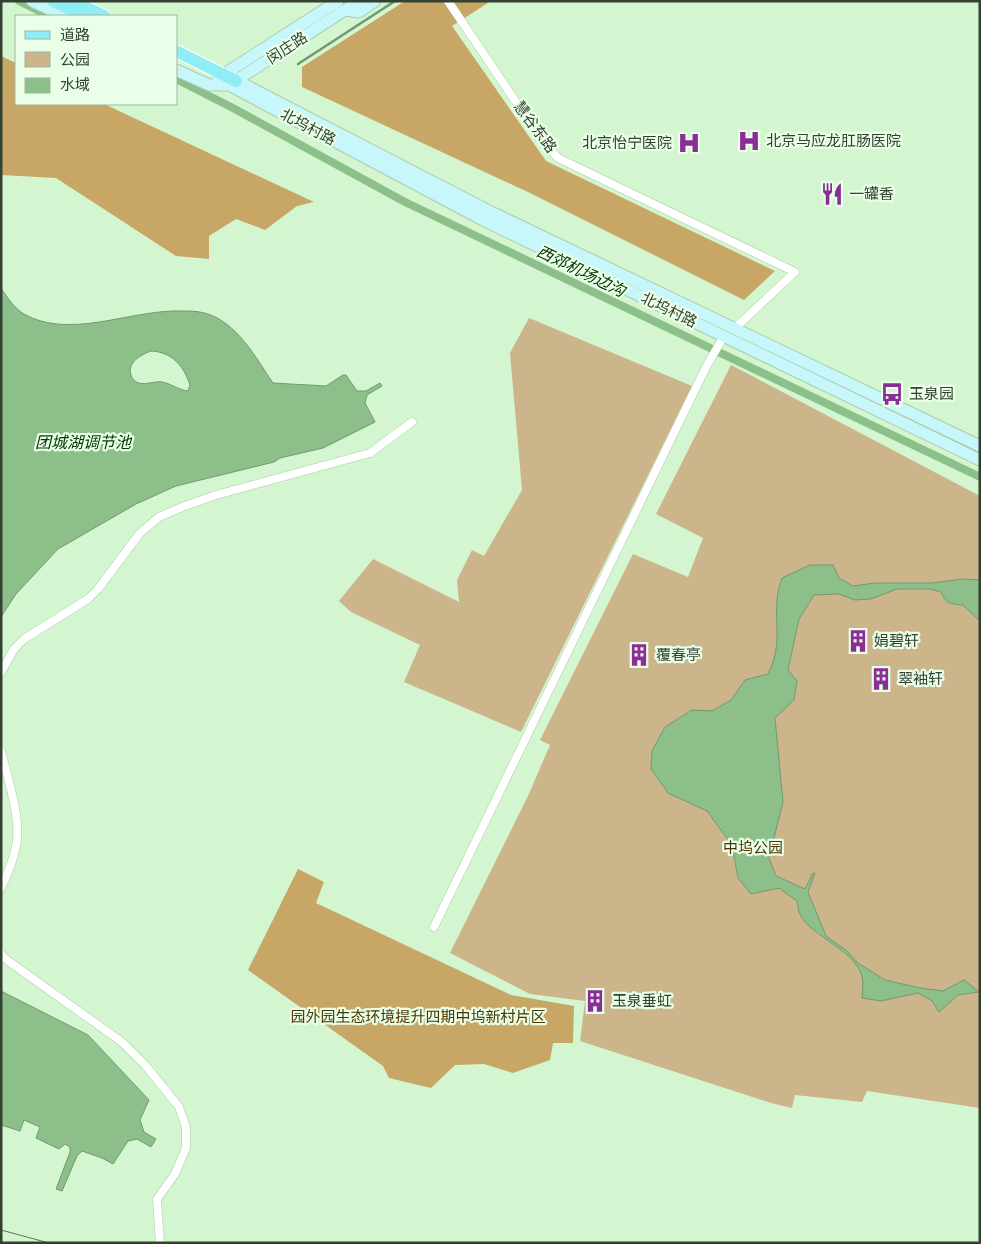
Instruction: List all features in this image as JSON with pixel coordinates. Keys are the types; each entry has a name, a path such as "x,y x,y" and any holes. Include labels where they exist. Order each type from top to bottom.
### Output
{"main road":[{"path":"32,1 62,15"},
{"path":"53,1 83,15"},
{"path":"74,1 102,15"},
{"name":"闵庄路","path":"223,81 342,4 359,1"},
{"name":"闵庄路","path":"342,4 358,12 375,1"},
{"name":"北坞村路","path":"178,52 223,81 483,220 980,460"},
{"name":"北坞村路","path":"178,61 980,446"},
{"name":"北坞村路","path":"178,70 223,81"}],"street":[{"name":"慧谷东路","path":"448,1 543,142 558,158 795,272 735,328"},
{"path":"434,927 711,358 724,336"},
{"path":"1,672 14,649 24,639 88,599 98,589 140,533 159,518 182,507 216,495 370,453 412,422"},
{"path":"1,750 16,814 17,838 11,867 1,888"},
{"path":"1,953 4,958 122,1042 146,1066 179,1107 186,1127 186,1148 175,1174 157,1199 160,1243"}],"green space":[{"path":"405,1 491,1 452,26 546,161 775,271 744,300 528,192 302,87 302,67"},
{"path":"1,56 15,63 15,105 106,105 314,202 297,206 265,230 236,219 209,236 209,259 176,256 56,178 1,175"},
{"path":"529,318 692,386 521,732 404,682 420,645 351,612 339,601 373,559 459,602 457,580 472,550 484,556 522,490 510,353"},
{"name":"中坞公园","path":"731,365 980,496 980,1108 867,1091 862,1102 795,1095 792,1108 771,1103 580,1041 585,1001 530,994 450,953 528,796 550,745 540,740 633,554 688,577 703,538 656,514"},
{"name":"园外园生态环境提升四期中坞新村片区","path":"298,869 324,882 316,903 511,995 574,1006 573,1043 553,1043 550,1060 513,1073 484,1064 455,1065 431,1088 389,1078 383,1066 248,970"}],"water":[{"name":"团城湖调节池","path":"1,288 20,312 41,321 59,324 98,322 156,312 192,311 202,313 213,316 228,325 243,340 273,383 326,386 346,375 357,391 366,391 380,383 382,386 367,395 365,403 375,422 323,448 176,486 136,504 58,549 16,594 1,617","holes":["151,351 171,357 181,366 190,385 188,391 162,382 142,383 136,382 133,379 130,370 133,363"]},
{"path":"810,565 833,565 839,578 853,586 875,583 932,583 963,579 980,580 980,621 963,605 949,603 941,592 929,589 897,589 871,599 855,600 839,594 814,595 799,619 788,670 797,681 794,700 775,718 783,802 769,858 776,876 805,889 813,873 815,873 808,892 826,936 846,950 858,963 885,980 943,991 964,980 979,992 958,995 939,1012 932,1001 918,993 881,1001 862,998 863,982 860,971 853,961 804,921 799,912 797,901 779,888 751,894 738,878 732,845 707,811 668,793 651,769 652,751 665,727 692,710 712,711 731,700 745,680 768,674 775,654 777,598 782,578"},
{"path":"1,991 88,1035 149,1100 140,1120 144,1132 156,1139 151,1147 137,1139 128,1141 113,1164 82,1151 77,1156 62,1191 56,1189 70,1152 70,1147 65,1144 59,1149 36,1138 40,1127 24,1120 20,1131 1,1125"}],"waterway":[{"name":"西郊机场边沟","path":"19,1 47,15"},
{"path":"298,64 395,1"},
{"name":"西郊机场边沟","path":"178,80 405,202 980,477"}],"tram line":[{"path":"1,1230 49,1243"}],"place":[{"name":"北京马应龙肛肠医院","path":"749,141"},
{"name":"北京怡宁医院","path":"689,143"},
{"name":"一罐香","path":"832,194"},
{"name":"玉泉园","path":"892,394"},
{"name":"娟碧轩","path":"858,641"},
{"name":"覆春亭","path":"639,655"},
{"name":"翠袖轩","path":"881,679"},
{"name":"玉泉垂虹","path":"595,1001"}]}
